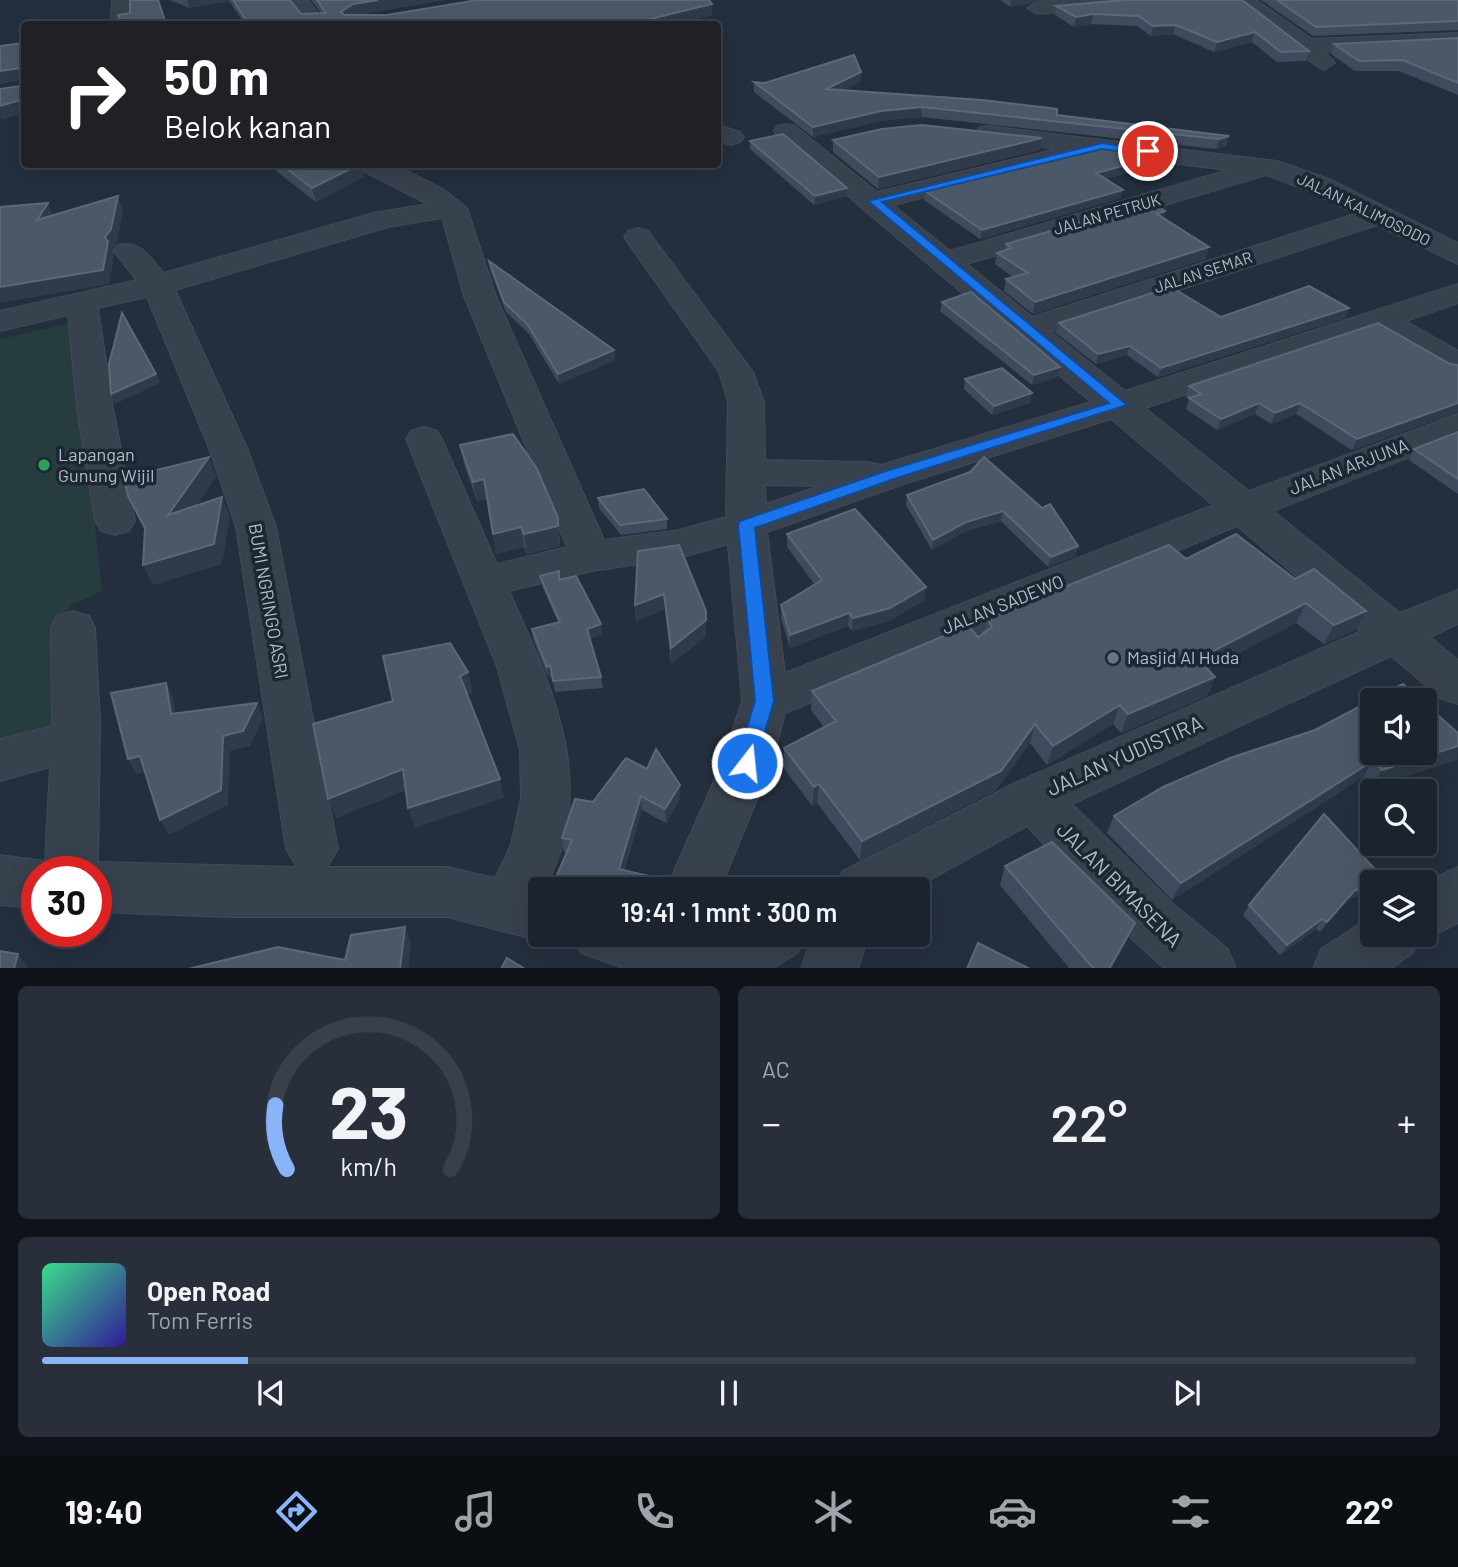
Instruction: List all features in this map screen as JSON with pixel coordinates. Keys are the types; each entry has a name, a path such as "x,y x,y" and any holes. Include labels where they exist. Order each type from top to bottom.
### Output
{"street":[{"path":"121,21 122,0"},
{"path":"298,0 314,21"},
{"path":"1037,8 1131,0"},
{"path":"1243,0 1307,46 1332,70"},
{"path":"1307,46 1458,39"},
{"name":"JALAN KALIMOSODO","path":"967,130 1268,167 1319,185 1458,255"},
{"path":"809,141 874,201 1241,509 1458,686"},
{"path":"874,201 1102,146"},
{"name":"JALAN PETRUK","path":"946,261 1268,167"},
{"path":"378,168 453,208 480,296 592,556"},
{"path":"0,321 158,285 384,219 453,208"},
{"name":"JALAN SEMAR","path":"1027,329 1380,215"},
{"path":"638,237 736,372 746,402 746,525 765,701 747,763 698,877"},
{"name":"BUMI NGRINGO ASRI","path":"128,251 158,285 228,448 256,527 312,849"},
{"path":"484,582 592,556 679,544 746,525 891,475 1119,405 1458,293"},
{"path":"82,303 95,408 116,521"},
{"path":"1382,320 1458,365"},
{"name":"JALAN ARJUNA","path":"1241,509 1458,425"},
{"path":"112,888 230,892 447,892 525,910 546,798 544,750 520,667 424,439"},
{"path":"746,472 891,475"},
{"name":"JALAN SADEWO","path":"765,701 1241,509"},
{"name":"JALAN YUDISTIRA","path":"884,877 1032,798 1458,606"},
{"path":"71,856 76,722 73,628"},
{"path":"0,760 74,741"},
{"name":"JALAN BIMASENA","path":"1032,798 1152,921 1208,968"},
{"path":"0,880 21,882"},
{"path":"1437,906 1458,892"},
{"path":"653,947 693,957 730,947"},
{"path":"829,968 836,947"},
{"path":"1341,968 1373,947"}],"green space":[{"name":"Lapangan Gunung Wijil","path":"73,323 102,591 69,606 73,724 0,742 0,339"}],"building":[{"path":"130,0 158,0 165,21 121,21 118,15 130,13"},
{"path":"233,0 290,0 301,14 326,13 317,0 378,0 353,4 341,12 344,15 387,15 478,0 709,0 712,4 642,21 246,20"},
{"path":"1124,0 1242,0 1309,51 1281,52 1255,32 1217,42 1176,25 1153,26 1139,16 1093,14 1076,17 1056,6"},
{"path":"1277,0 1458,0 1458,21 1316,27"},
{"path":"1458,38 1458,83 1403,60 1359,61 1334,44"},
{"path":"21,43 21,68 0,71 0,46"},
{"path":"854,55 861,72 826,89 982,100 1057,109 1057,115 1229,136 1219,139 922,107 881,111 813,127 754,82 765,83"},
{"path":"21,86 21,100 0,106 0,89"},
{"path":"922,125 1042,138 879,177 833,140 882,129"},
{"path":"783,134 847,188 815,196 750,141"},
{"path":"1091,147 1163,155 1096,173 1123,190 982,230 925,191 1087,151"},
{"path":"286,168 352,168 312,188"},
{"path":"118,196 111,229 105,237 108,242 103,270 0,287 0,207 48,203 37,220"},
{"path":"1150,202 1165,211 1157,214 1209,247 1035,302 1006,279 1028,273 997,253 1011,248 1006,244"},
{"path":"489,261 614,350 558,374 528,325 504,302"},
{"path":"1309,286 1349,308 1161,368 1130,346 1098,354 1059,323 1171,287 1221,317"},
{"path":"971,292 1060,367 1034,375 942,302"},
{"path":"122,313 156,374 111,394 109,364"},
{"path":"1378,323 1450,364 1458,365 1458,403 1357,439 1300,403 1275,413 1259,403 1221,419 1189,398 1201,394 1189,386"},
{"path":"1002,368 1032,393 994,406 965,379"},
{"path":"1458,432 1458,479 1414,449"},
{"path":"513,434 537,469 558,518 558,526 524,534 521,527 493,534 484,479 473,482 460,445"},
{"path":"209,457 168,515 222,497 214,544 143,565 145,528 128,496 124,478"},
{"path":"984,457 1042,508 1050,504 1078,546 1051,557 1003,511 966,522 933,540 907,495 970,472"},
{"path":"644,489 667,519 620,525 598,498"},
{"path":"855,509 926,587 890,608 853,618 849,613 790,635 781,605 822,580 787,534"},
{"path":"1236,534 1295,579 1314,569 1366,611 1334,625 1306,603 1198,659 1215,677 1128,714 1120,705 1053,746 1035,724 1001,771 862,841 819,784 814,787 784,748 836,721 812,691 968,626 978,637 992,627 987,618 1169,545 1186,559"},
{"path":"679,545 706,611 706,620 671,648 664,594 635,605 638,551"},
{"path":"559,571 559,580 576,576 601,624 587,629 601,677 553,681 550,665 547,667 532,629 560,622 540,576"},
{"path":"450,643 468,672 460,676 500,779 408,808 403,769 328,799 313,724 393,701 383,656"},
{"path":"166,683 171,714 257,703 243,731 223,736 221,790 160,820 140,756 128,759 111,693"},
{"path":"1360,706 1360,765 1366,765 1181,883 1114,816 1163,787 1230,758 1315,730"},
{"path":"1437,714 1458,733 1458,746 1437,753"},
{"path":"656,749 680,785 665,809 641,796 619,869 653,877 556,877 572,840 562,838 575,799 593,802 626,758 647,769"},
{"path":"1378,765 1398,765 1382,770"},
{"path":"1324,814 1376,870 1360,870 1360,888 1354,891 1327,922 1322,919 1287,945 1249,905"},
{"path":"1052,842 1135,923 1110,968 1093,968 1005,866"},
{"path":"405,927 400,968 192,968 278,947 345,960 351,935"},
{"path":"978,943 1028,968 967,968"},
{"path":"0,951 18,954 14,968 0,968"},
{"path":"507,958 523,968 502,968"}],"place":[{"name":"Lapangan Gunung Wijil","path":"44,465"},
{"name":"Masjid Al Huda","path":"1113,658"}],"route":[{"path":"747,763 765,701 746,525 891,475 1119,405 874,201 1102,146 1148,151"}]}
